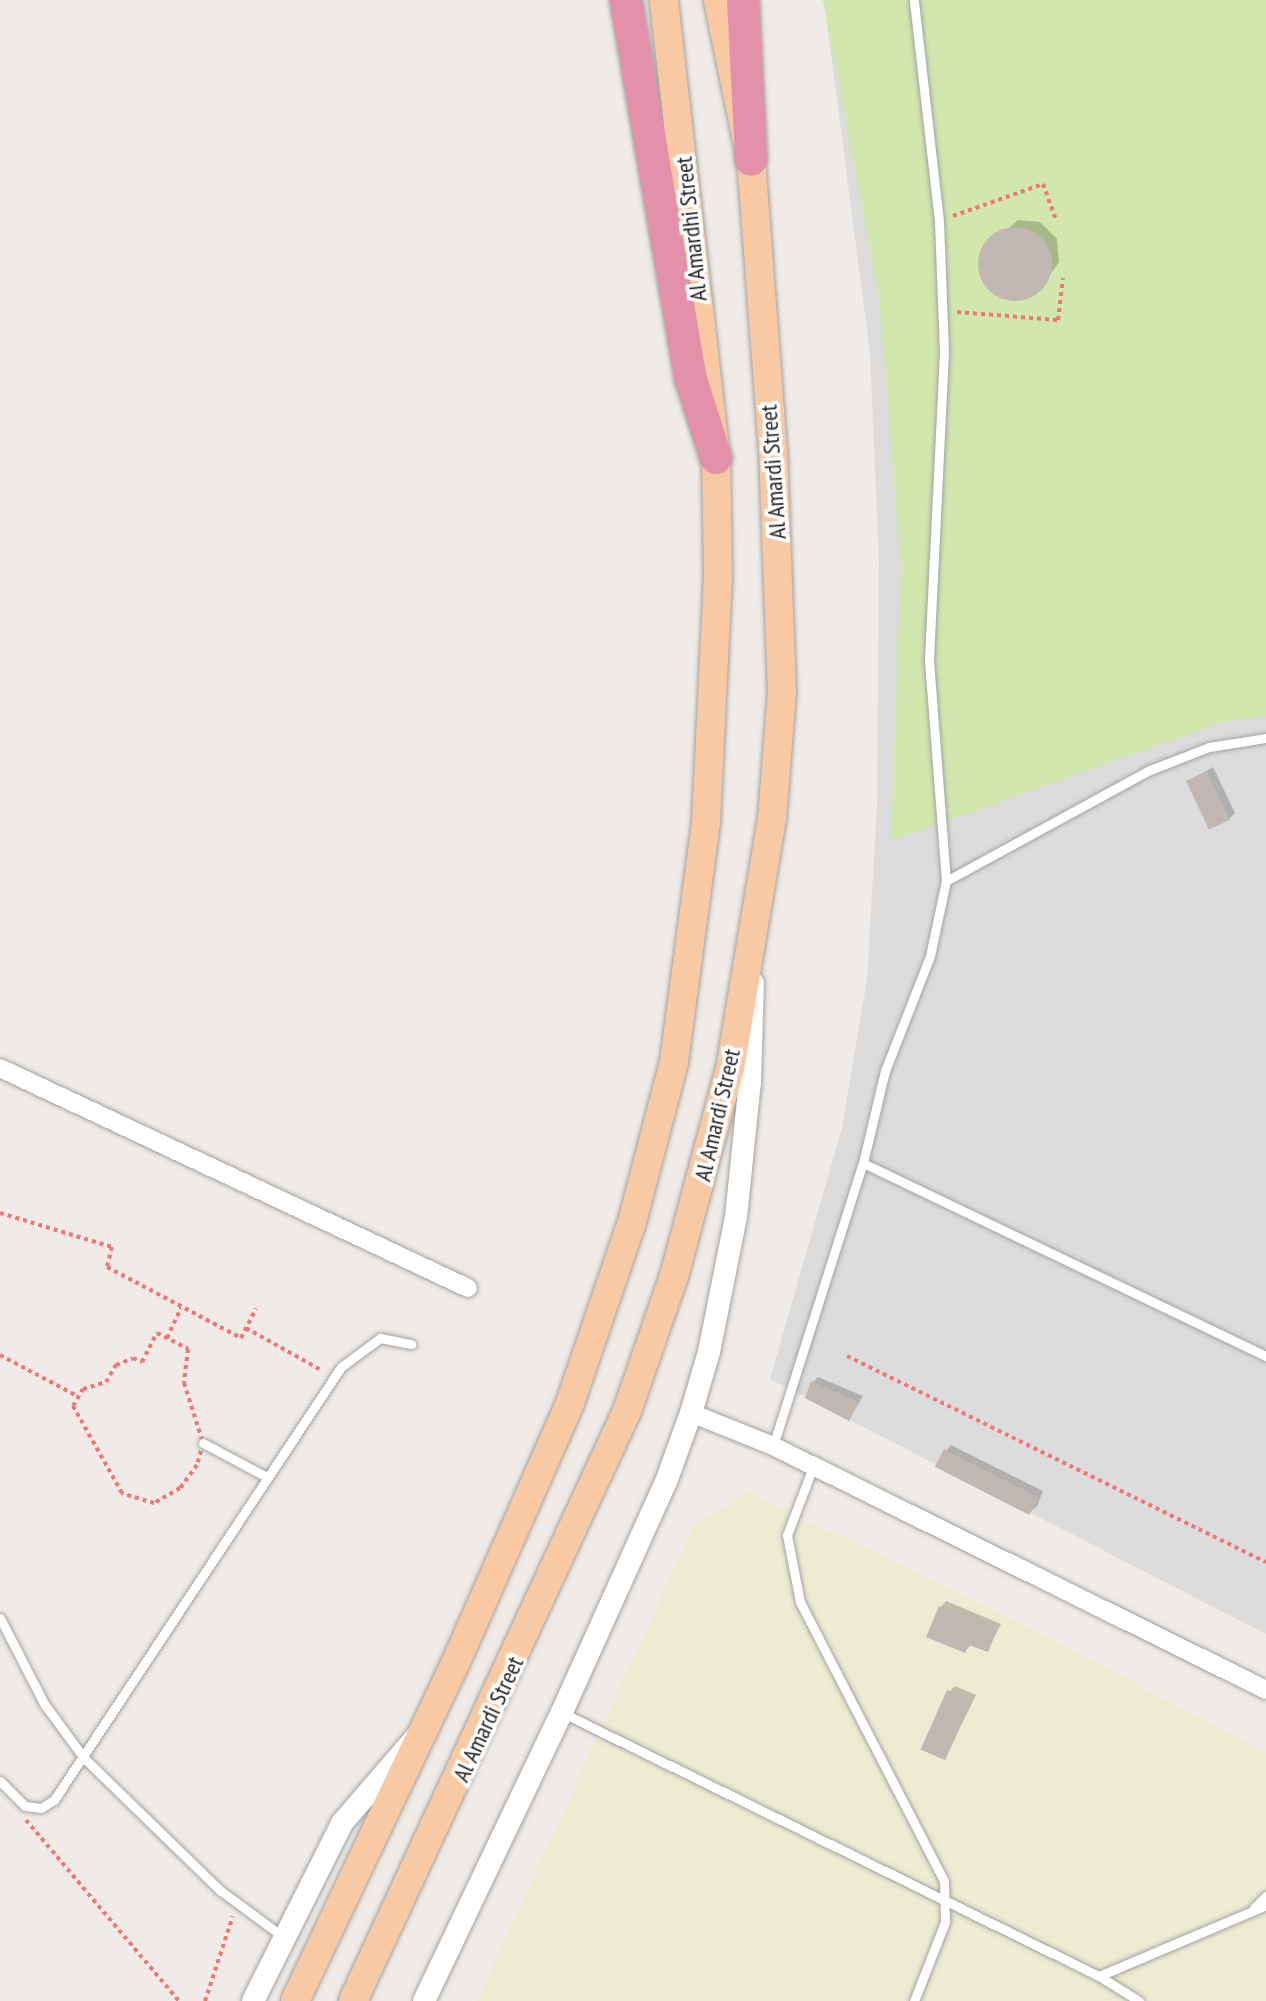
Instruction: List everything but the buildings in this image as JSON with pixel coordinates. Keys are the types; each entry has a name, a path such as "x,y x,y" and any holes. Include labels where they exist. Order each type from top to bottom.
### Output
{"highway":[{"path":"626,0 691,379 716,458"},
{"path":"743,0 751,160"}],"main road":[{"name":"Al Amardhi Street","path":"664,0 716,458"},
{"path":"718,0 751,160"},
{"name":"Al Amardi Street","path":"353,2001 627,1411 702,1180 730,1069 772,819 782,693 773,451 751,160"},
{"path":"295,2001 421,1733 570,1403 658,1129 688,972 706,822 717,625 716,458"}],"street":[{"path":"424,2001 562,1712 666,1482 691,1413 716,1325 736,1217 750,1082 752,945"},
{"path":"0,1068 468,1288"},
{"path":"691,1413 773,1446 1266,1690"},
{"path":"253,2001 282,1936 342,1823 378,1775 421,1733"}],"lane":[{"path":"773,1446 863,1163 885,1071 930,956 946,881 929,659 943,311 939,221 914,0"},
{"path":"946,881 1150,770 1209,747 1266,738"},
{"path":"863,1163 1266,1356"},
{"path":"0,1781 25,1806 48,1805 84,1758 334,1377 371,1341 390,1337 411,1344"},
{"path":"203,1443 267,1477"},
{"path":"813,1467 787,1535 800,1602 935,1861 947,1903 939,1941 914,2001"},
{"path":"0,1618 45,1705 84,1758 238,1906 282,1936"},
{"path":"562,1712 1099,1976 1139,2001"},
{"path":"1251,1911 1266,1896"},
{"path":"1099,1976 1266,1905"}],"path":[{"path":"939,221 1043,184 1056,219"},
{"path":"943,311 1058,320 1063,278"},
{"path":"0,1213 112,1247 107,1267 241,1338 256,1309"},
{"path":"167,1338 182,1307"},
{"path":"246,1328 334,1377"},
{"path":"157,1333 167,1338 188,1349 184,1383 203,1443 197,1465 175,1493 154,1503 131,1500 118,1488 73,1406 83,1389 106,1382 116,1365 133,1358 142,1362 157,1333"},
{"path":"0,1355 79,1397"},
{"path":"847,1356 1266,1562"},
{"path":"25,1806 32,1832 179,2001"},
{"path":"205,2001 238,1906"}],"shaded area":[{"path":"824,0 1266,0 1266,1634 770,1379 842,1128 867,980 877,805 879,562 870,353"}],"green space":[{"path":"823,0 1266,0 1266,716 1223,722 891,841 901,566 879,298"},
{"path":"748,1492 1021,1623 1266,1753 1266,2001 477,2001 694,1525"}]}
